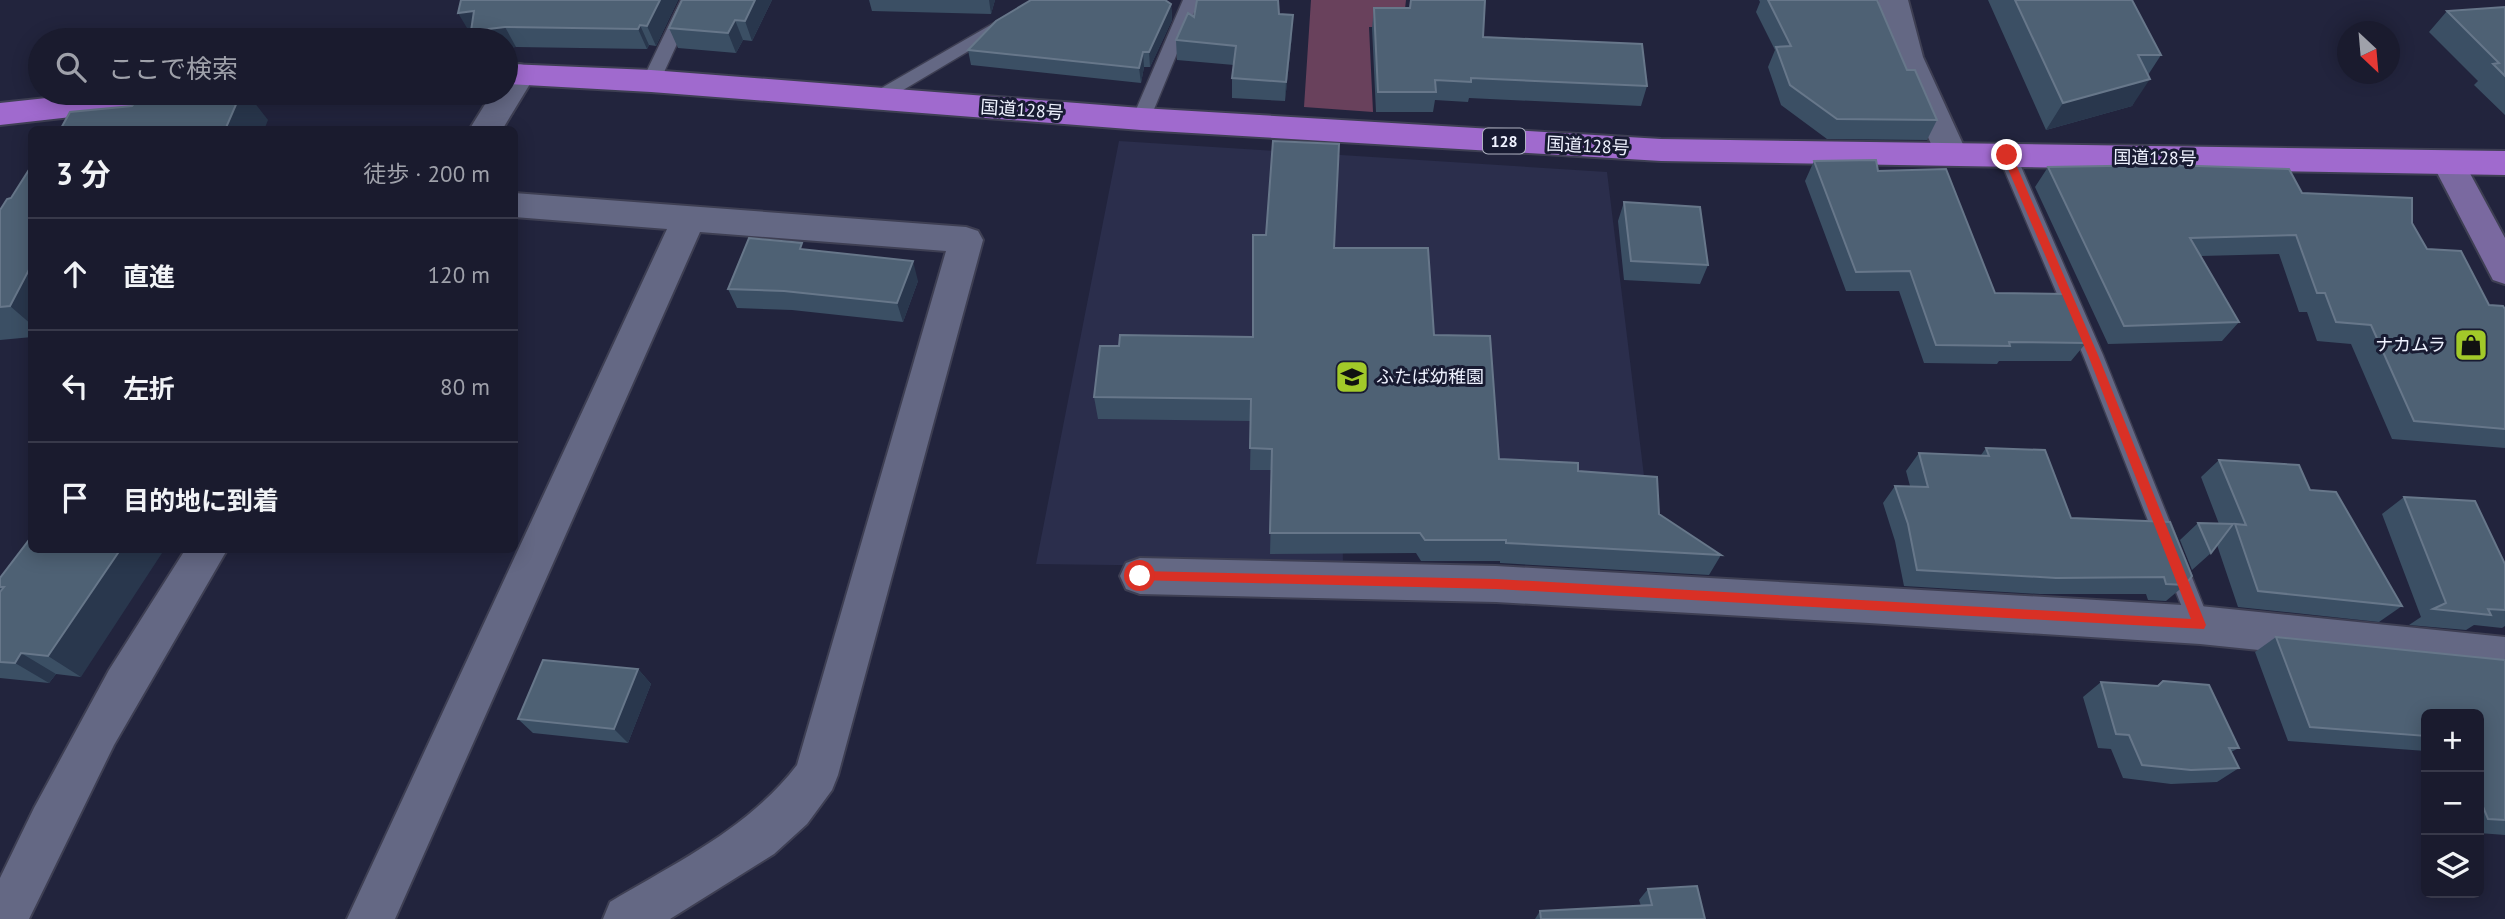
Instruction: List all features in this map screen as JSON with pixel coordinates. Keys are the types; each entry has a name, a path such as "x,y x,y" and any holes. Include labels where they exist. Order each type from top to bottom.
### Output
{"highway":[{"name":"国道128号","path":"518,74 651,81 1141,119 1661,150 2505,163"},
{"path":"0,114 80,105"}],"main road":[{"path":"2448,163 2505,271"}],"street":[{"path":"1893,0 1908,57 1951,153"},
{"path":"487,126 498,105"},
{"path":"518,205 966,240 816,775 791,809 758,838 627,919"},
{"path":"371,919 690,217"},
{"path":"5,919 32,860 155,627 204,553"},
{"path":"1140,576 1496,584 2200,625 2505,656"}],"lane":[{"path":"651,81 689,0"},
{"path":"877,98 1046,0"},
{"path":"1141,119 1191,0"},
{"path":"2007,155 2093,355 2200,625"}],"shaded area":[{"path":"1311,0 1406,0 1403,27 1369,27 1373,112 1304,107"},
{"name":"ふたば幼稚園","path":"1119,141 1607,172 1644,476 1342,469 1343,568 1036,564"}],"building":[{"path":"461,0 660,0 647,26 640,25 638,29 471,28 474,11 458,13"},
{"path":"682,0 755,0 745,21 735,20 728,33 669,28"},
{"path":"1031,0 1165,0 1171,4 1149,52 1143,52 1139,68 968,50 996,21"},
{"path":"1197,0 1278,0 1279,14 1293,15 1286,82 1232,78 1236,46 1176,40 1188,13 1194,17"},
{"path":"1411,0 1485,0 1483,37 1642,44 1647,86 1471,78 1471,82 1435,80 1436,92 1378,92 1374,8 1410,8"},
{"path":"1768,0 1877,0 1907,70 1915,70 1937,120 1837,119 1790,85 1776,47 1791,46"},
{"path":"2015,0 2132,0 2161,55 2138,55 2150,79 2063,103"},
{"path":"2505,7 2505,76 2493,64 2499,63 2447,11"},
{"path":"236,105 227,126 62,126 70,112 132,106"},
{"path":"1273,141 1339,144 1334,248 1428,248 1434,335 1490,336 1499,459 1578,463 1578,471 1657,477 1659,514 1721,555 1506,543 1506,540 1425,540 1420,533 1270,533 1272,449 1250,448 1251,399 1094,397 1100,346 1119,346 1120,335 1253,337 1253,235 1266,235"},
{"path":"1876,160 1878,171 1946,169 1995,293 2066,294 2086,343 1936,345 1910,271 1856,272 1814,161"},
{"path":"2168,165 2289,169 2302,193 2412,198 2412,223 2427,249 2461,251 2489,305 2503,306 2505,309 2505,429 2414,421 2371,325 2336,322 2325,293 2317,293 2296,235 2190,238 2239,322 2124,326 2048,167"},
{"path":"28,171 28,272 10,306 0,307 0,210 7,199 11,198"},
{"path":"1624,202 1700,207 1708,265 1631,261"},
{"path":"749,238 802,243 800,249 913,261 897,303 784,291 728,289"},
{"path":"1986,448 2045,450 2071,518 2170,522 2192,576 2185,585 2166,584 2164,577 2056,578 1917,570 1908,524 1895,486 1928,487 1919,453 1989,456"},
{"path":"2219,460 2299,465 2310,490 2336,492 2402,606 2258,591 2235,524 2246,525"},
{"path":"2404,497 2475,501 2505,564 2505,610 2488,609 2491,615 2433,609 2446,603"},
{"path":"2198,523 2233,524 2211,553"},
{"path":"28,541 28,553 118,553 48,656 21,653 15,663 0,662 0,592 4,587 0,587 0,578"},
{"path":"2276,637 2505,660 2505,820 2488,819 2484,809 2484,709 2421,709 2421,736 2310,727"},
{"path":"543,660 638,669 614,729 518,719"},
{"path":"2163,681 2209,685 2239,748 2229,748 2239,768 2191,770 2142,765 2129,735 2116,734 2101,682 2158,686"},
{"path":"1697,886 1705,919 1541,919 1540,911 1652,905 1648,889"}],"place":[{"name":"ナカムラ","path":"2471,345"},
{"name":"ふたば幼稚園","path":"1352,377"}],"route":[{"path":"1140,576 1496,584 2200,625 2093,355 2007,155"}]}
